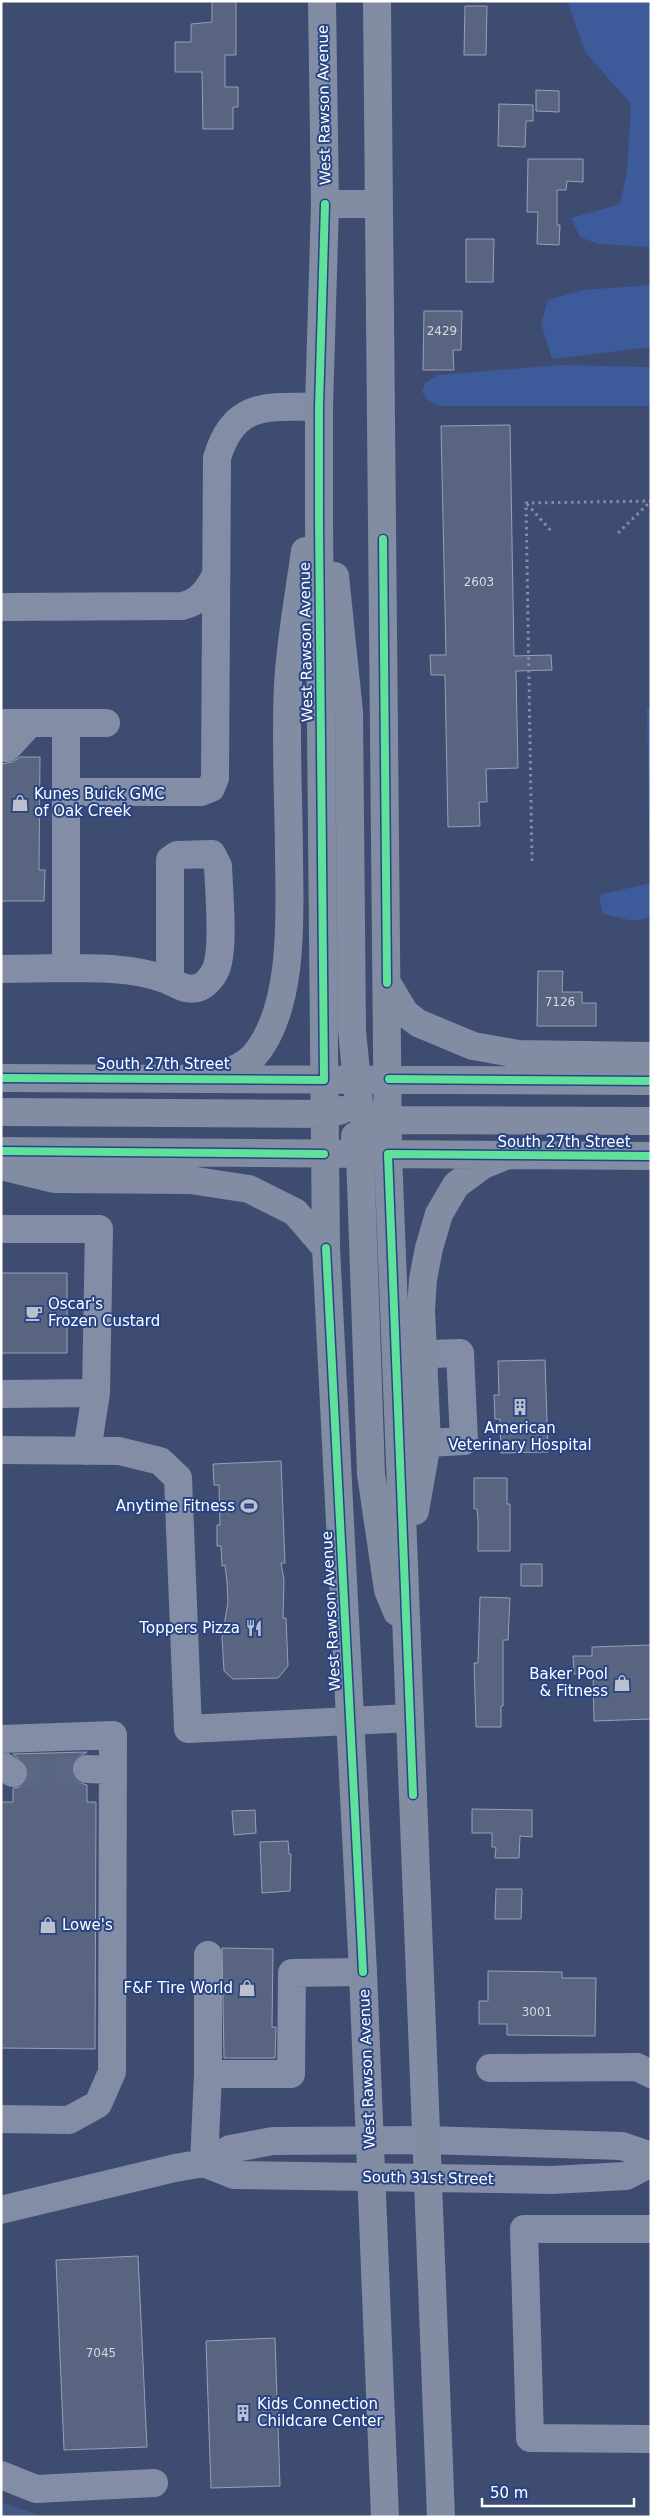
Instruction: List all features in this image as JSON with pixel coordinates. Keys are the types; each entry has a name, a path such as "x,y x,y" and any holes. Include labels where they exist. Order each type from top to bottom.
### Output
{"main road":[{"name":"West Rawson Avenue","path":"322,1 325,204 319,407 319,522 324,1080 356,1117"},
{"name":"West Rawson Avenue","path":"377,1 389,1080 324,1154 326,1248 363,1972 385,2517"},
{"path":"325,204 379,204"},
{"path":"209,1078 239,1068 257,1051 271,1025 284,980 290,933 288,686 319,441"},
{"path":"319,522 335,574 350,712 352,1030 371,1474 388,1590 408,1640"},
{"path":"387,983 405,1013 418,1023 473,1046 519,1054 651,1056"},
{"name":"South 27th Street","path":"1,1078 324,1080"},
{"name":"South 27th Street","path":"1,1151 324,1154 389,1080 651,1081"},
{"path":"1,1112 651,1121"},
{"name":"South 27th Street","path":"356,1117 388,1154 651,1156"},
{"path":"388,1154 410,1355 426,1443 405,1567"},
{"path":"441,2517 405,1567 410,1355 421,1310 423,1279 429,1248 439,1214 456,1185 483,1165 507,1156"},
{"path":"1,1166 54,1179 190,1180 249,1189 294,1212 326,1248"}],"street":[{"path":"66,792 201,792 211,788 214,778 217,458 223,439 235,422 252,412 268,407 319,407"},
{"path":"1,607 182,606 194,604 206,592 216,576"},
{"path":"1,723 106,723"},
{"path":"1,748 7,748 30,723"},
{"path":"66,723 66,968"},
{"path":"1,969 106,968 154,975 170,980"},
{"path":"1,1229 98,1229 96,1393 87,1451"},
{"path":"410,1355 460,1353 464,1441 426,1443"},
{"path":"1,1394 96,1393"},
{"path":"1,1450 119,1451 160,1461 178,1478 188,1729 410,1718"},
{"path":"1,1739 113,1735 100,1770 112,2072 98,2104 69,2120 1,2119"},
{"path":"204,2163 208,2074 208,1955"},
{"path":"208,2074 291,2074 292,1973 363,1972"},
{"path":"490,2068 637,2067 651,2074"},
{"path":"1,2210 175,2168 204,2163 230,2149 272,2141 426,2140 622,2146 651,2156"},
{"name":"South 31st Street","path":"204,2163 234,2175 552,2180 626,2176 651,2164"},
{"path":"651,2229 524,2229 530,2438 651,2440"},
{"path":"1,2476 36,2489 154,2483"}],"path":[{"path":"526,503 651,501 618,533"},
{"path":"526,503 553,533"},
{"path":"526,503 532,860"}],"shaded area":[{"path":"567,1 651,1 651,247 598,244 580,237 571,218 620,204 627,172 631,104 586,53"},
{"path":"651,285 651,347 552,359 541,323 548,300 583,290"},
{"path":"560,365 651,367 651,406 438,406 428,400 422,392 425,383 438,375"},
{"path":"651,706 651,917 633,921 603,914 599,895 650,883 647,709"},
{"path":"1,2502 44,2517 1,2517"}],"building":[{"path":"212,1 236,1 236,55 225,55 225,87 238,87 238,107 233,107 233,129 203,129 202,72 175,72 175,42 191,42 191,24 212,22"},
{"path":"465,6 487,6 486,55 464,55"},
{"path":"536,90 559,91 559,112 536,111"},
{"path":"499,104 533,105 533,121 526,121 525,147 498,146"},
{"path":"528,159 583,159 583,182 567,181 566,190 557,190 557,225 560,225 559,245 537,244 538,212 527,212"},
{"path":"466,239 494,239 493,282 466,282"},
{"path":"424,311 462,311 461,350 453,350 454,370 423,370"},
{"path":"510,425 514,656 551,655 552,670 516,671 518,768 486,769 487,802 479,802 480,826 448,827 445,675 431,675 430,655 446,655 441,426"},
{"name":"Kunes Buick GMC of Oak Creek","path":"20,757 40,757 39,870 45,870 44,901 1,901 1,764 13,762"},
{"path":"538,971 563,971 562,992 582,992 582,1003 596,1003 596,1026 537,1026"},
{"name":"Oscar's Frozen Custard","path":"1,1273 67,1273 67,1353 1,1353"},
{"name":"American Veterinary Hospital","path":"545,1360 548,1452 501,1453 500,1419 495,1419 494,1395 499,1395 498,1361"},
{"path":"281,1461 285,1563 281,1563 284,1580 283,1618 286,1618 288,1666 278,1678 233,1679 224,1671 222,1638 228,1602 227,1582 225,1565 222,1566 221,1546 217,1546 217,1525 220,1525 219,1485 214,1485 213,1464"},
{"path":"474,1478 507,1478 507,1504 510,1504 510,1551 478,1551 478,1519 477,1509 474,1509"},
{"path":"521,1564 542,1564 542,1586 521,1586"},
{"path":"480,1597 510,1598 508,1640 503,1640 503,1706 501,1706 501,1727 476,1727 474,1663 478,1663"},
{"name":"Baker Pool & Fitness","path":"651,1645 651,1719 594,1721 593,1674 574,1674 573,1656 592,1656 592,1647"},
{"name":"Lowe's","path":"87,1752 74,1760 71,1769 73,1777 78,1782 87,1785 87,1802 96,1802 95,2049 1,2048 1,1802 13,1802 13,1788 20,1787 26,1782 29,1774 27,1766 13,1754"},
{"path":"472,1809 532,1810 532,1837 520,1836 519,1858 495,1858 496,1847 492,1847 492,1833 472,1833"},
{"path":"255,1810 256,1833 234,1835 232,1811"},
{"path":"288,1841 289,1854 291,1854 290,1891 262,1893 260,1842"},
{"path":"496,1889 522,1889 521,1919 495,1919"},
{"name":"F&F Tire World","path":"222,1948 273,1949 272,2027 276,2027 275,2058 224,2058"},
{"path":"488,1971 562,1972 562,1978 596,1978 595,2036 507,2035 507,2024 479,2024 479,2001 488,2001"},
{"path":"138,2256 147,2447 64,2450 56,2260"},
{"name":"Kids Connection Childcare Center","path":"275,2338 280,2486 211,2488 206,2341"}],"tunnel":[{"path":"13,1773 87,1769"}],"cycle path":[{"path":"1,1078 324,1080 319,407 325,204"},
{"path":"383,539 387,983"},
{"path":"389,1079 651,1081"},
{"path":"1,1151 324,1154"},
{"path":"413,1795 388,1154 651,1156"},
{"path":"326,1248 363,1972"}],"place":[{"name":"Kunes Buick GMC of Oak Creek","path":"20,803"},
{"name":"Oscar's Frozen Custard","path":"34,1313"},
{"name":"American Veterinary Hospital","path":"520,1407"},
{"name":"Anytime Fitness","path":"249,1506"},
{"name":"Toppers Pizza","path":"254,1628"},
{"name":"Baker Pool & Fitness","path":"622,1683"},
{"name":"Lowe's","path":"48,1925"},
{"name":"F&F Tire World","path":"247,1988"},
{"name":"Kids Connection Childcare Center","path":"243,2413"}]}
